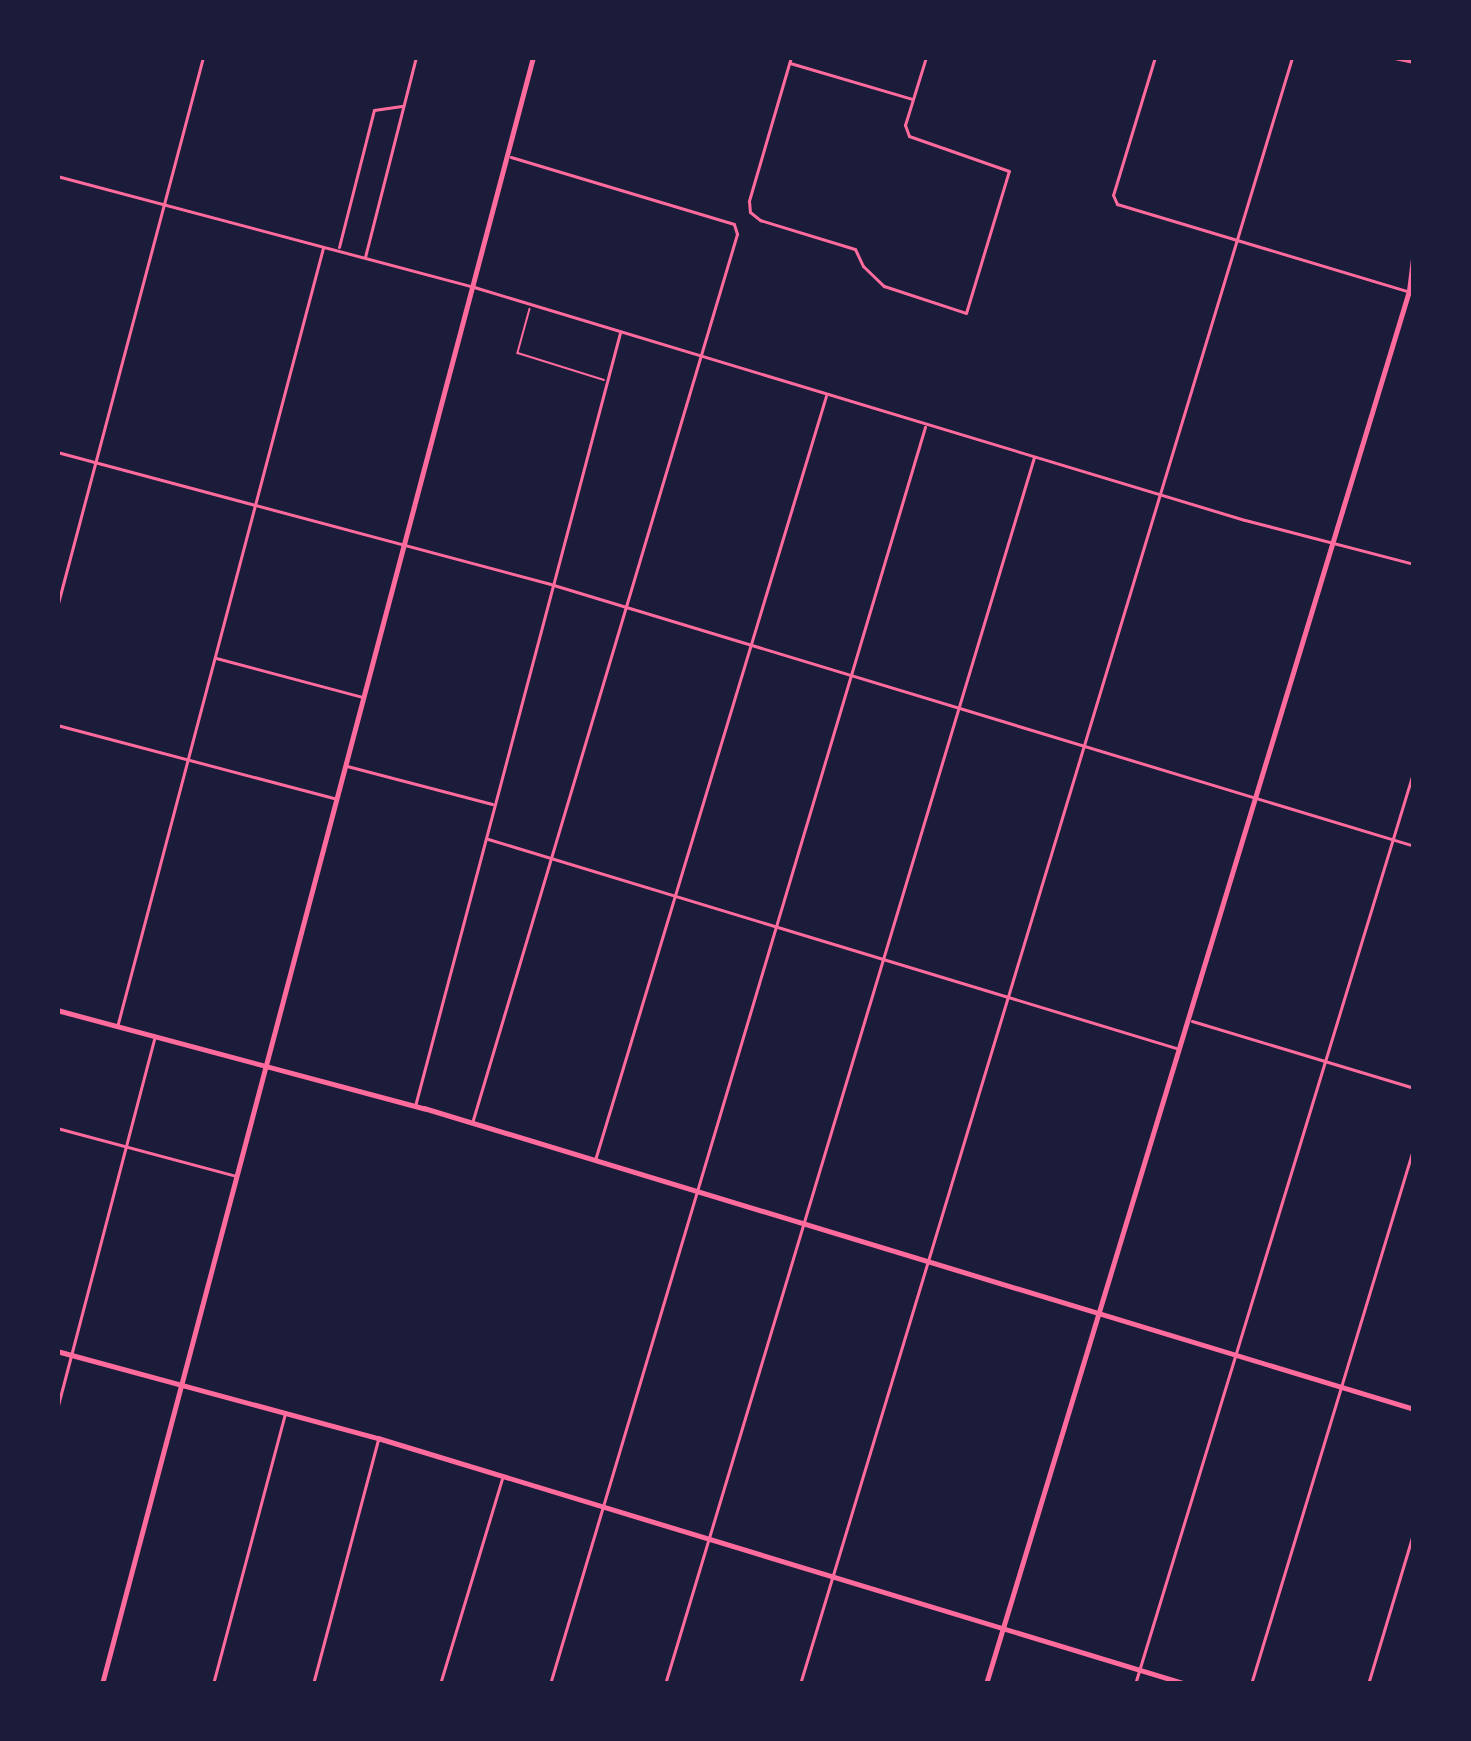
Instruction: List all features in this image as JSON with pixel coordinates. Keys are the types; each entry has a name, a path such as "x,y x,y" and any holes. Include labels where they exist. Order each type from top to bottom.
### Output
{"main road":[{"path":"102,1684 533,57"},
{"path":"1395,57 1414,61"},
{"path":"986,1684 1409,291 1414,253"},
{"path":"1409,291 1414,284"},
{"path":"57,1010 416,1106 1414,1409"},
{"path":"57,1351 378,1438 1186,1684"}],"street":[{"path":"57,607 203,57"},
{"path":"365,257 416,57"},
{"path":"914,100 791,60 749,201 750,212 760,220 855,249 863,266 891,290 966,313 1009,171 909,136 905,125 914,100 926,57"},
{"path":"1155,57 1114,201 1409,291"},
{"path":"800,1684 1292,57"},
{"path":"339,250 374,110 404,106"},
{"path":"472,1123 737,234 734,224 509,156"},
{"path":"57,176 474,287 1160,495 1414,564"},
{"path":"118,1027 323,246"},
{"path":"416,1106 621,331"},
{"path":"595,1160 826,394"},
{"path":"550,1684 926,424"},
{"path":"57,452 626,606 1414,846"},
{"path":"665,1684 1034,457"},
{"path":"216,658 365,697"},
{"path":"57,724 338,799"},
{"path":"346,766 494,805"},
{"path":"1135,1684 1414,770"},
{"path":"486,839 1180,1049"},
{"path":"1189,1020 1414,1088"},
{"path":"57,1409 155,1036"},
{"path":"57,1128 238,1176"},
{"path":"1251,1684 1414,1147"},
{"path":"213,1684 285,1412"},
{"path":"313,1684 378,1438"},
{"path":"440,1684 502,1476"},
{"path":"1368,1684 1414,1532"}],"lane":[{"path":"532,304 518,353 608,381"},
{"path":"1404,803 1414,806"}]}
